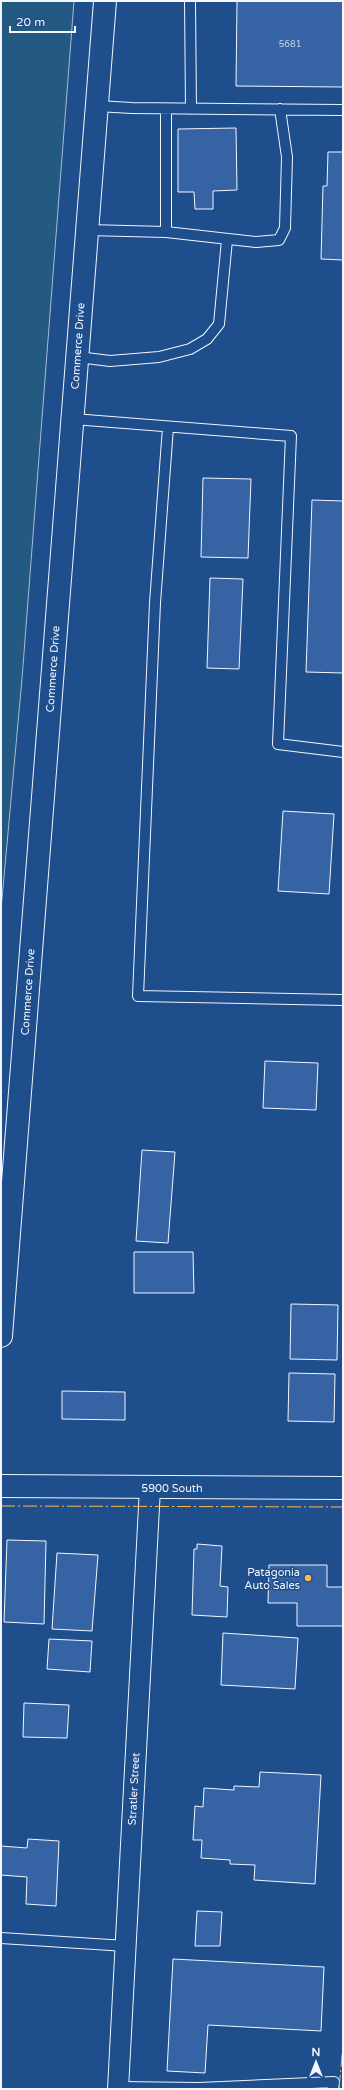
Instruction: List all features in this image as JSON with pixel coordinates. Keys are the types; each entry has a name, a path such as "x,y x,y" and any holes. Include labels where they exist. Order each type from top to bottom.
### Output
{"street":[{"name":"Commerce Drive","path":"1,1336 105,1"},
{"name":"5900 South","path":"1,1486 343,1488"},
{"name":"Stratler Street","path":"118,2088 150,1488"}],"lane":[{"path":"190,1 191,109"},
{"path":"97,106 166,109 343,110"},
{"path":"166,109 166,232"},
{"path":"87,230 166,232 227,240 256,242 279,240 285,228 287,157 280,109"},
{"path":"78,357 110,361 159,358 190,349 207,339 219,324 227,240"},
{"path":"73,419 291,436 278,744 343,752"},
{"path":"168,426 154,603 138,996 343,1000"},
{"path":"1,1938 126,1946"},
{"path":"118,2088 199,2088 334,2082 333,2089"}],"shaded area":[{"path":"1,1 74,1 22,679 1,910"}],"building":[{"path":"237,1 343,1 343,87 236,86"},
{"path":"236,128 237,190 213,191 213,209 195,209 194,192 178,192 178,129"},
{"path":"328,152 343,152 343,260 321,259 323,186 327,186"},
{"path":"203,478 251,479 248,558 201,557"},
{"path":"312,500 343,501 343,673 306,672"},
{"path":"210,578 243,579 239,669 207,668"},
{"path":"283,811 334,814 329,894 278,891"},
{"path":"265,1061 318,1063 316,1110 263,1108"},
{"path":"142,1150 175,1152 168,1243 136,1241"},
{"path":"134,1252 193,1252 194,1293 134,1293"},
{"path":"291,1304 338,1305 337,1360 290,1359"},
{"path":"289,1373 335,1374 334,1422 288,1421"},
{"path":"62,1391 125,1392 125,1420 62,1419"},
{"path":"7,1540 46,1541 44,1624 4,1622"},
{"path":"197,1544 222,1546 220,1586 228,1587 227,1617 192,1615 194,1549 197,1549"},
{"path":"57,1553 98,1555 92,1631 52,1629"},
{"path":"269,1565 327,1565 327,1587 343,1587 343,1626 297,1626 297,1603 268,1603"},
{"path":"223,1633 298,1638 295,1689 221,1685"},
{"path":"49,1639 92,1641 90,1672 47,1669"},
{"path":"24,1703 69,1705 67,1738 23,1737"},
{"path":"260,1772 321,1775 315,1884 254,1880 255,1865 230,1864 230,1860 201,1858 202,1840 193,1840 195,1806 203,1807 204,1788 234,1790 234,1786 259,1787"},
{"path":"28,1839 59,1841 56,1906 26,1904 27,1877 1,1875 1,1846 27,1848"},
{"path":"197,1911 222,1912 220,1946 195,1946"},
{"path":"173,1959 324,1967 321,2031 208,2025 205,2073 167,2071"}],"power":[{"path":"1,1506 343,1507"},
{"path":"339,2089 343,2045"}],"place":[{"name":"Patagonia Auto Sales","path":"308,1578"}]}
